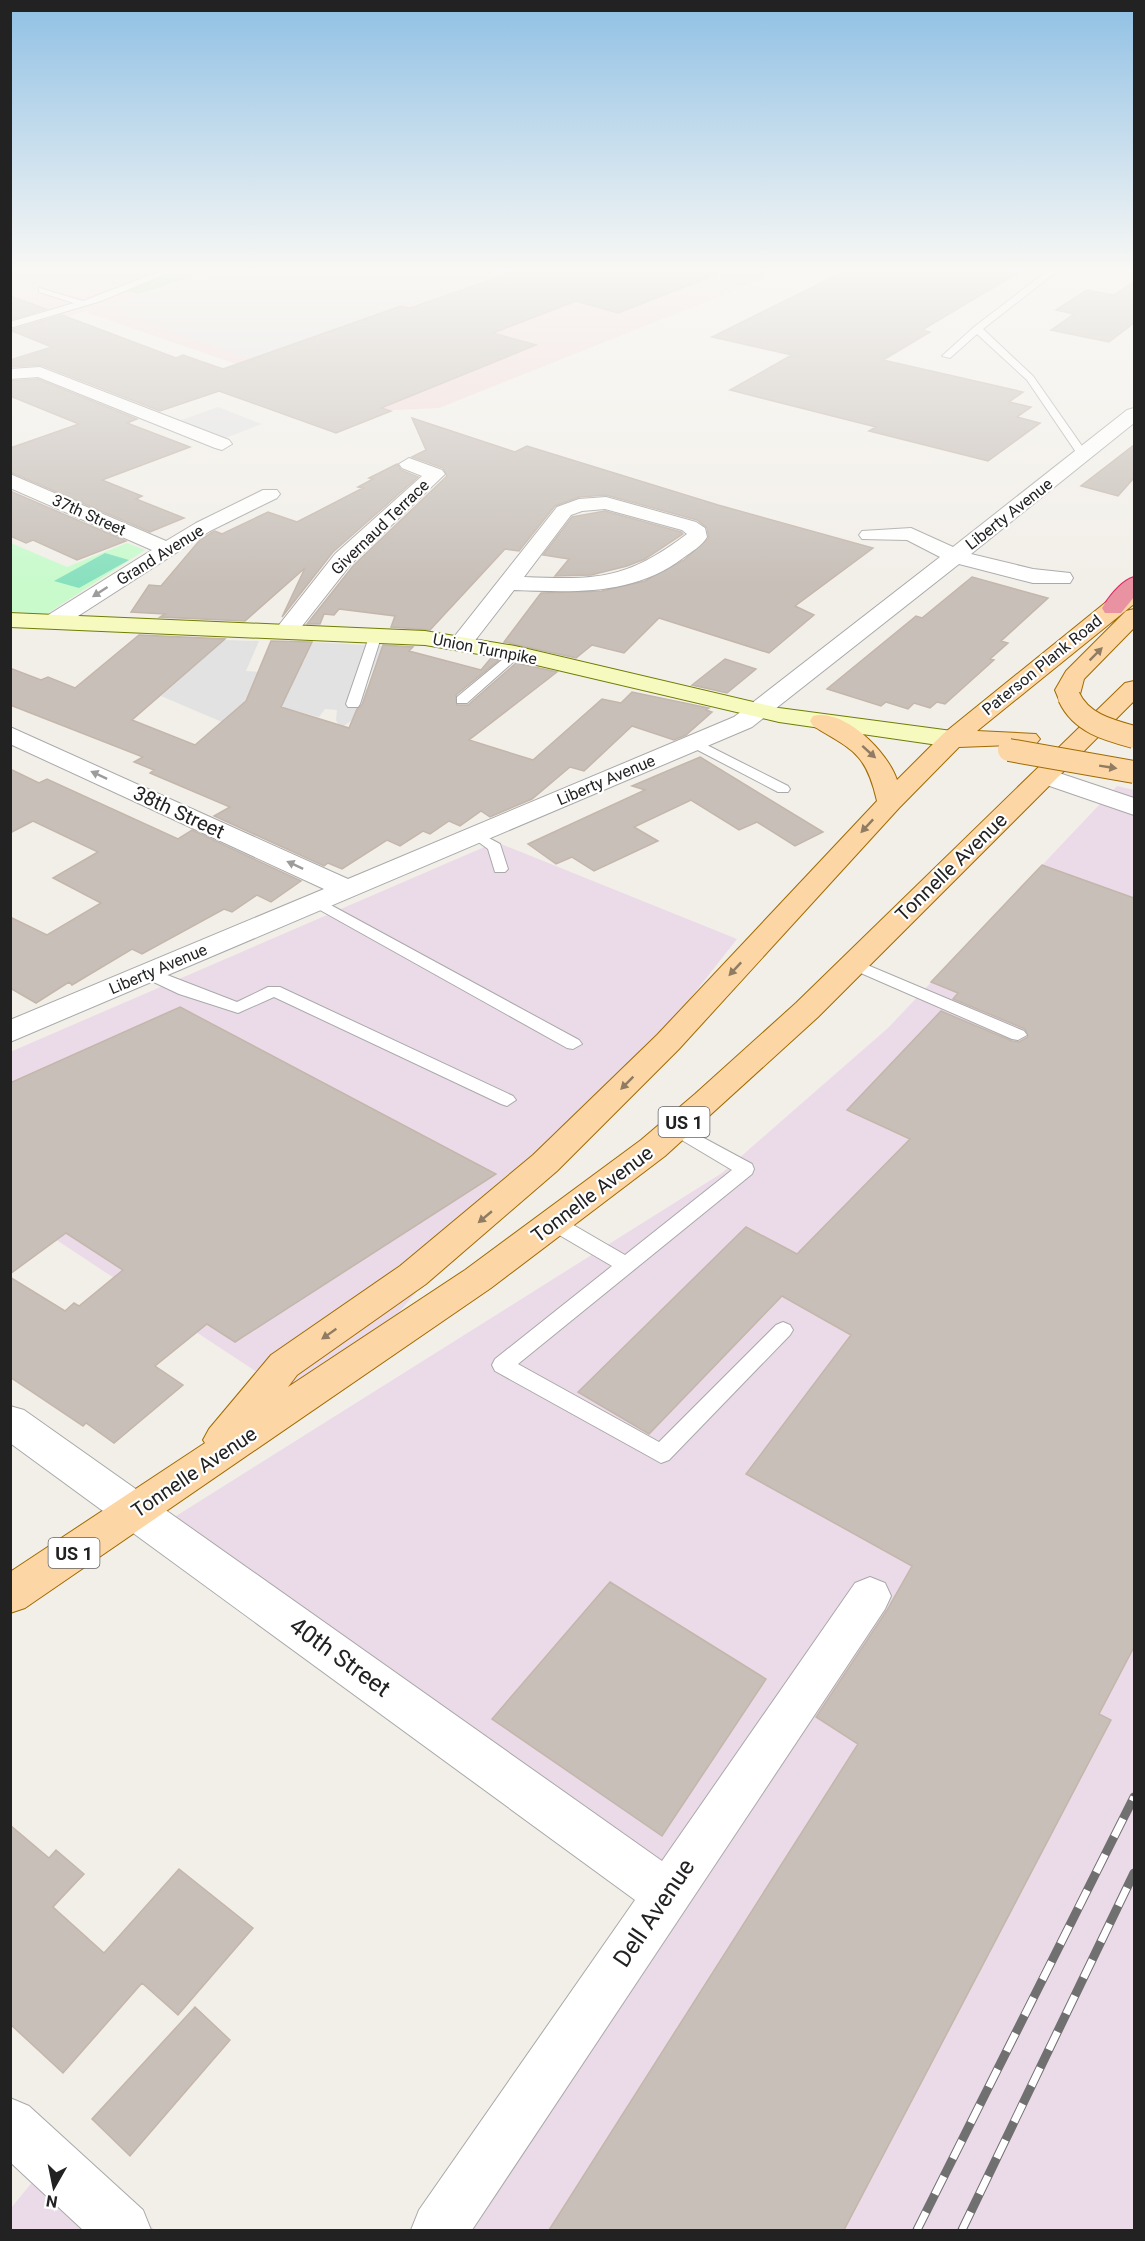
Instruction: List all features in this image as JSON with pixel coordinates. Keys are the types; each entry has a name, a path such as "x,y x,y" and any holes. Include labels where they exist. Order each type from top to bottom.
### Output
{"highway":[{"path":"1113,608 1134,584"}],"main road":[{"name":"Paterson Plank Road","path":"952,739 1113,608 1134,594"},
{"name":"Paterson Plank Road","path":"1134,616 1074,676 1067,690 1074,710 1085,718 1134,737"},
{"name":"Union Turnpike","path":"10,621 376,634 462,642 760,711 952,739"},
{"name":"Tonnelle Avenue","path":"10,1595 478,1280 556,1224 676,1129 754,1059 1044,776 1123,705 1134,688"},
{"path":"822,721 857,742 875,757 881,766 890,802"},
{"name":"Paterson Plank Road","path":"952,739 1018,745 1134,772"},
{"path":"201,1467 284,1365 413,1275 545,1163 668,1042 890,802 952,739"},
{"name":"Paterson Plank Road","path":"1018,745 1056,739 1134,752"}],"street":[{"path":"49,376 222,444"},
{"name":"Liberty Avenue","path":"16,1024 149,973 743,722 1084,456 1134,414"},
{"name":"Givernaud Terrace","path":"287,630 343,559 435,474 409,464"},
{"name":"37th Street","path":"10,480 167,549"},
{"name":"Grand Avenue","path":"53,622 167,549 270,494"},
{"path":"462,642 564,511 579,505 606,503 673,520 698,532 697,537 655,569 623,580 581,586 508,583"},
{"path":"869,535 911,534 954,556 1033,576 1062,578"},
{"name":"38th Street","path":"10,734 348,889"},
{"path":"1044,776 1134,807"},
{"name":"40th Street","path":"10,1421 138,1510 667,1894"},
{"name":"Dell Avenue","path":"439,2230 870,1596"},
{"path":"10,2125 123,2230"}],"lane":[{"path":"1027,376 1084,456"},
{"path":"353,704 376,634"},
{"path":"462,700 515,653"},
{"path":"693,742 783,789"},
{"path":"476,835 495,847 500,869"},
{"path":"316,902 573,1044"},
{"path":"853,964 1018,1035"},
{"path":"149,973 185,990 238,1008 274,991 507,1100"},
{"path":"676,1129 745,1169 502,1365 661,1454 783,1330"},
{"path":"556,1224 626,1266"}],"shaded area":[{"path":"269,376 520,376 439,408 372,411"},
{"path":"218,407 262,424 223,439 179,421"},
{"path":"224,640 259,641 246,671 259,672 303,663 312,642 383,646 365,688 387,695 341,728 336,720 337,710 325,709 319,717 273,705 222,722 161,696"},
{"path":"1117,786 1134,790 1134,2230 416,2230 645,1898 149,1533 722,1173 888,1028"},
{"path":"496,842 737,939 608,1103 431,1275 375,1340 293,1396 11,1210 10,1052"},
{"path":"65,2142 155,2230 11,2230 11,2208"}],"green space":[{"path":"11,543 67,567 127,543 145,550 45,615 11,611"},
{"path":"105,553 129,560 79,588 54,581"}],"building":[{"path":"68,376 461,376 381,408 391,411 336,433 219,391 160,411"},
{"path":"756,376 951,376 1023,392 1009,402 1031,407 1017,417 1040,423 988,461 869,431 876,427 730,390"},
{"path":"38,379 137,419 127,423 190,447 102,480 142,496 136,499 184,518 150,532 10,472 10,448 79,424 10,396 10,381"},
{"path":"412,418 515,452 527,446 718,505 873,548 795,606 814,615 769,653 659,618 624,653 592,645 576,658 504,642 541,593 602,591 645,581 684,560 709,538 707,528 697,520 606,495 579,497 555,506 519,551 505,549 430,630 391,627 395,616 339,609 334,615 324,614 320,624 307,624 353,566 447,476 443,468 412,457 426,450"},
{"path":"1134,445 1134,478 1118,496 1081,486"},
{"path":"397,464 401,470 418,477 333,552 282,617 305,568 245,621 160,617 165,614 131,612 149,585 161,586 199,541 211,533 215,531 222,534 268,512 297,522 363,488 358,487 373,479 369,478"},
{"path":"10,491 126,541 77,560 33,540 26,543 10,536"},
{"path":"605,511 683,534 645,559 627,566 591,575 555,576 569,559 543,555 572,517"},
{"path":"972,577 1048,598 1001,641 1008,643 990,659 994,660 945,704 937,702 930,708 914,703 908,709 886,702 881,706 827,689 916,616 922,618"},
{"path":"139,635 225,639 132,720 195,745 246,701 271,641 312,642 281,707 349,728 357,709 362,705 383,645 413,647 409,651 481,670 491,658 499,660 456,695 457,705 468,705 516,663 557,672 469,740 533,760 602,699 621,703 632,692 709,708 706,710 712,712 686,735 674,740 632,726 584,771 570,767 532,799 490,817 481,811 460,826 449,821 430,834 423,831 400,846 387,840 342,869 328,863 324,866 214,816 230,807 150,773 154,770 134,762 143,757 10,705 10,668 41,680 48,677 75,688"},
{"path":"725,659 756,669 727,693 692,685"},
{"path":"700,757 823,832 795,846 757,822 739,830 691,800 634,827 658,841 594,871 572,857 556,864 528,844 645,790 632,786"},
{"path":"10,769 39,783 47,779 178,839 192,830 301,881 271,902 257,895 232,912 224,909 142,954 132,949 72,985 69,982 36,1003 10,988 10,917 47,935 101,903 53,878 98,852 33,821 10,833"},
{"path":"1042,865 1134,898 1134,1647 1099,1714 1111,1720 844,2230 549,2230 858,1744 816,1717 887,1610 912,1566 746,1474 851,1335 782,1296 649,1434 578,1392 746,1227 797,1254 910,1139 847,1110 941,1011 1012,1041 1019,1042 1028,1037 1025,1029 953,999 958,993 931,982"},
{"path":"180,1007 496,1174 235,1342 207,1324 155,1366 183,1385 114,1443 86,1423 83,1426 10,1377 10,1277 65,1311 74,1303 79,1306 123,1270 66,1233 10,1274 10,1083"},
{"path":"610,1582 766,1679 662,1836 492,1719"},
{"path":"10,1825 49,1858 56,1850 84,1874 53,1907 104,1953 179,1869 253,1928 178,2015 142,1983 63,2073 10,2024"},
{"path":"195,2007 230,2040 130,2156 92,2119"}],"railway":[{"path":"917,2230 1134,1797"},
{"path":"962,2230 1134,1873"}]}
